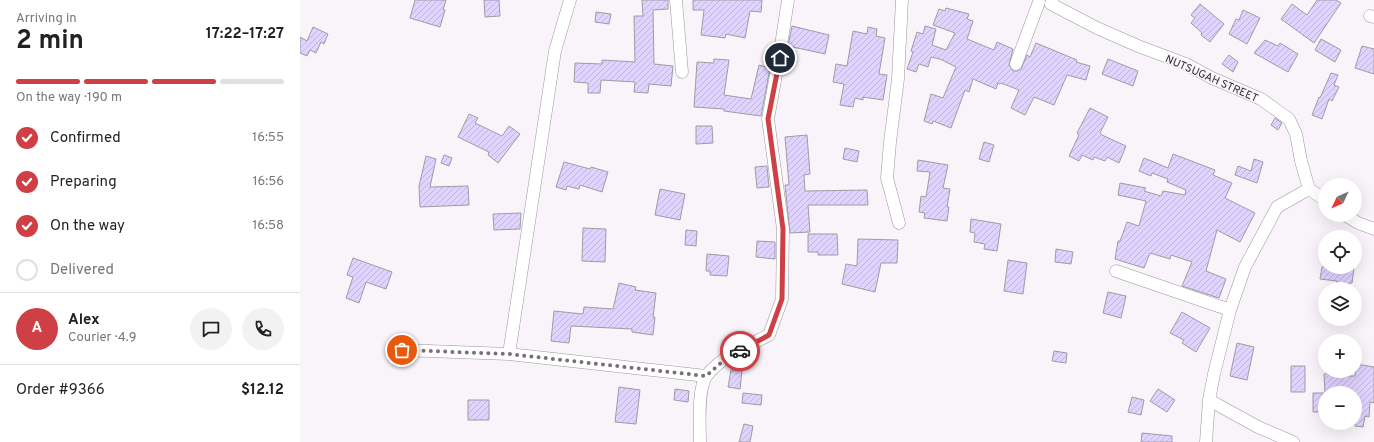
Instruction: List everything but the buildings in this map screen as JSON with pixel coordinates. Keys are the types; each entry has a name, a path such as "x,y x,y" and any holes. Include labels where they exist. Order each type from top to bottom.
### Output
{"street":[{"path":"509,354 555,51 570,0"},
{"path":"676,0 682,72"},
{"path":"700,442 700,399 706,376 723,361 769,335 782,299 783,229 768,119 780,58 788,0"},
{"path":"899,223 887,178 898,78 902,0"},
{"path":"1016,64 1036,1"},
{"name":"NUTSUGAH STREET","path":"1036,1 1052,2 1097,28 1138,46 1186,64 1212,78 1261,99 1289,119 1296,134 1301,161 1309,189"},
{"path":"1206,442 1209,400 1221,344 1230,310 1245,267 1277,207 1309,189 1318,195"},
{"path":"1356,222 1374,229"},
{"path":"1116,271 1230,310"},
{"path":"402,350 509,354 706,376"},
{"path":"1209,400 1258,426 1293,442"}],"way so far":[{"path":"402,350 509,354 706,376 723,361 740,351"}],"route":[{"path":"740,351 769,335 782,299 783,229 768,119 780,58"}]}
